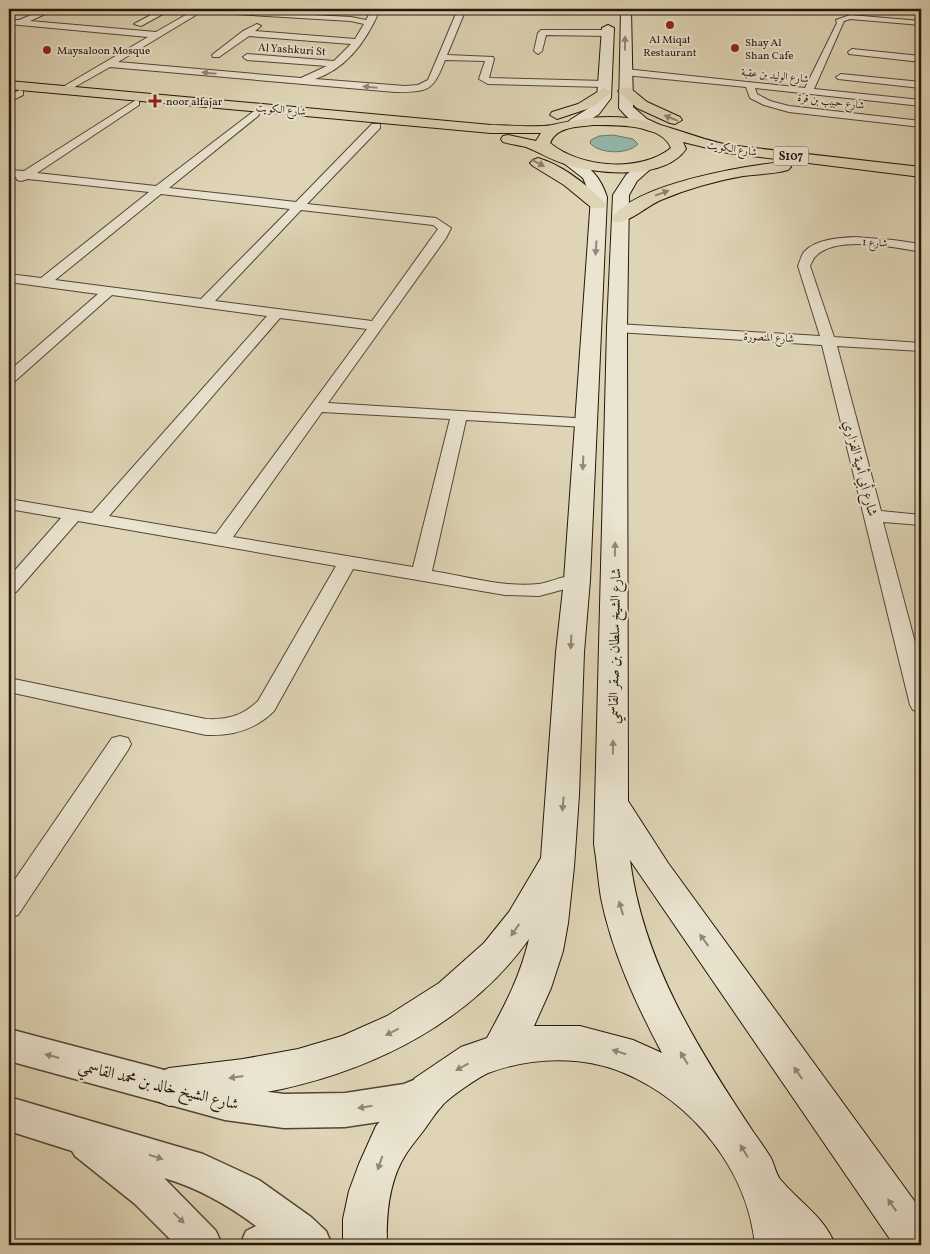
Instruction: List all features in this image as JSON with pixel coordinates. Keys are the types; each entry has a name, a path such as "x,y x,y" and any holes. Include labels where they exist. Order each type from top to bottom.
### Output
{"main road":[{"path":"575,123 594,111 604,98 608,34 616,18 626,9"},
{"path":"616,18 625,72 626,108 642,122 673,137 678,143 679,149 675,155 656,162"},
{"path":"476,127 532,120 573,111 592,102 604,88"},
{"name":"شارع الكويت","path":"12,92 64,90 522,130 553,129 575,123 616,121 660,130 715,147 920,173"},
{"path":"625,91 632,99 649,109 713,135 750,148 783,155"},
{"name":"شارع الكويت","path":"12,92 460,134 531,144 558,156 606,167 696,157 736,158 812,166 920,173"},
{"path":"553,129 544,136 542,144 558,156"},
{"path":"460,134 504,147 548,168 587,193 609,211 677,188 757,169 812,166"},
{"name":"شارع الشيخ سلطان بن صقر القاسمي","path":"558,156 582,168 596,186 609,211 617,328 611,844 620,903 640,968 672,1037 718,1115"},
{"name":"شارع الشيخ سلطان بن صقر القاسمي","path":"501,1049 519,1019 537,977 548,937 564,791 572,613 577,580 585,422 609,211 621,195 624,186 630,178 656,162"},
{"path":"612,803 656,873 920,1245"},
{"path":"170,1087 262,1074 315,1062 366,1045 412,1022 453,994 487,964 516,930 558,858"},
{"path":"365,1245 369,1196 382,1156 402,1120 428,1091 475,1060 501,1049 546,1042 592,1044 638,1058 681,1082 718,1115 745,1151 765,1193 777,1245"},
{"path":"765,1193 812,1245"}],"street":[{"path":"9,28 52,9"},
{"path":"138,24 168,9"},
{"path":"64,90 200,9 357,20 369,23"},
{"path":"301,81 318,75 359,42 376,9"},
{"path":"108,64 395,89 419,88 431,84 462,9"},
{"path":"216,54 275,14"},
{"path":"36,16 170,27"},
{"path":"808,91 841,23 853,19 875,19 921,23"},
{"path":"9,22 157,35"},
{"path":"538,50 542,33 544,32 608,34"},
{"path":"246,33 359,42"},
{"path":"852,52 921,59"},
{"name":"Al Yashkuri St","path":"247,57 334,64"},
{"path":"442,57 490,59 484,79 488,81 604,88"},
{"name":"شارع الوليد بن عقبة","path":"625,72 921,103"},
{"path":"841,77 921,85"},
{"name":"شارع حبيب بن قرة","path":"752,85 750,88 753,96 778,106 921,124"},
{"path":"9,186 136,103"},
{"path":"44,282 254,114"},
{"path":"205,303 376,126"},
{"path":"9,174 428,221 436,222 445,228 442,235 222,540"},
{"name":"شارع 1","path":"828,245 853,241 873,241 921,248"},
{"name":"شارع أبي أمية الفزاري","path":"828,245 812,252 805,261 804,266 828,340 921,705"},
{"path":"9,278 376,326"},
{"path":"9,379 110,290"},
{"path":"97,518 278,313"},
{"name":"شارع المنصورة","path":"617,328 921,347"},
{"path":"318,407 585,422"},
{"path":"421,575 459,415"},
{"path":"9,504 478,585 525,591 552,599 572,613"},
{"path":"9,588 75,514"},
{"path":"873,516 921,520"},
{"path":"9,685 206,727 220,728 247,722 258,715 266,706 347,562"},
{"path":"525,591 552,588 577,580"},
{"path":"9,908 120,744"},
{"name":"شارع الشيخ خالد بن محمد القاسمي","path":"9,1044 225,1103 284,1111 345,1110 405,1101 428,1091"},
{"path":"9,1114 190,1167 245,1194 305,1238"},
{"path":"74,1132 161,1201 185,1224 202,1245"},
{"path":"260,1245 278,1236 305,1238"}],"water":[{"path":"613,135 633,139 638,144 628,150 614,152 594,147 590,143 591,140 599,136"}],"place":[{"name":"Al Miqat Restaurant","path":"670,25"},
{"name":"Shay Al Shan Cafe","path":"735,48"},
{"name":"Maysaloon Mosque","path":"47,50"},
{"name":"noor alfajar","path":"155,101"}]}
